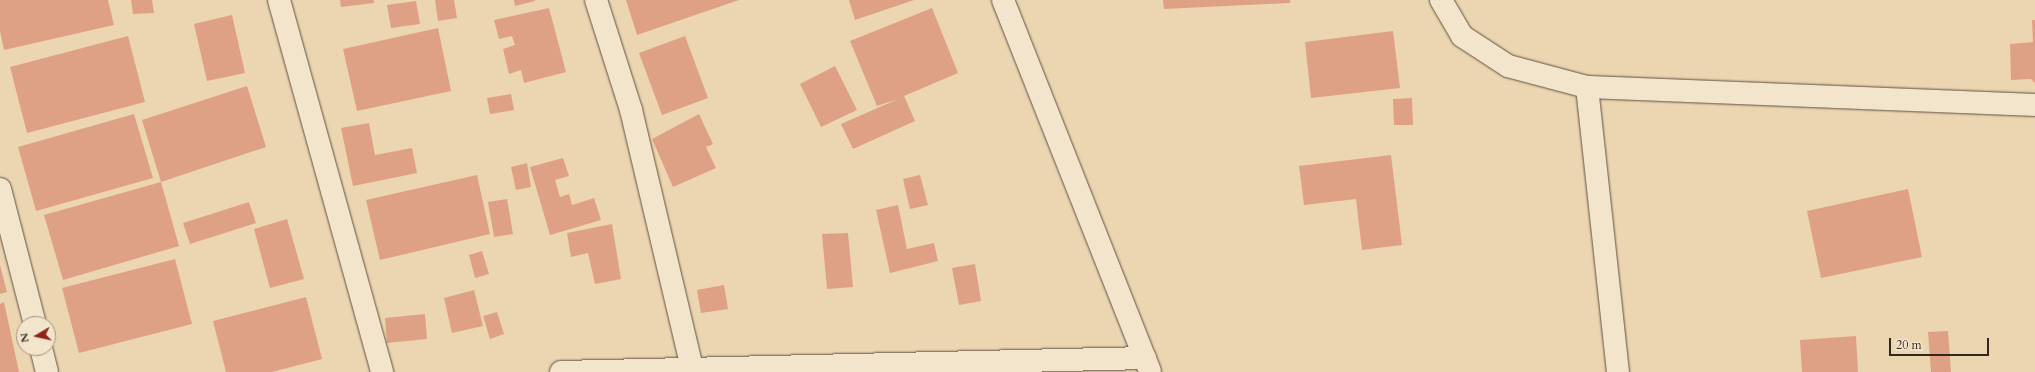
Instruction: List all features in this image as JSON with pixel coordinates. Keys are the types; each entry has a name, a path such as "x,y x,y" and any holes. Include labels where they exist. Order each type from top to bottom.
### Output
{"street":[{"path":"280,0 382,372"},
{"path":"596,0 631,110 692,369"},
{"path":"560,372 692,369 1148,365 1003,0"},
{"path":"1441,0 1462,36 1508,66 1587,88 2035,105"},
{"path":"1587,88 1618,372"},
{"path":"0,189 33,316"},
{"path":"43,356 48,372"}],"building":[{"path":"0,0 108,0 114,25 4,50 0,31"},
{"path":"131,0 152,0 154,13 133,14"},
{"path":"340,0 374,0 374,3 341,7"},
{"path":"435,0 454,0 457,18 438,21"},
{"path":"514,0 535,0 535,1 515,6"},
{"path":"626,0 739,0 637,35"},
{"path":"849,0 914,0 855,20"},
{"path":"1163,0 1290,0 1290,3 1164,9"},
{"path":"416,1 420,24 391,28 387,5"},
{"path":"549,8 566,72 524,83 521,70 509,74 503,49 515,45 512,36 499,39 494,20"},
{"path":"932,8 958,73 904,96 915,121 853,149 841,124 898,99 877,106 850,41"},
{"path":"232,15 245,73 207,81 194,24"},
{"path":"2032,20 2035,20 2035,83 2031,79 2011,80 2010,44 2033,42"},
{"path":"438,28 451,91 357,111 343,49"},
{"path":"1393,31 1400,88 1311,98 1305,42"},
{"path":"128,36 145,102 27,133 10,67"},
{"path":"685,36 708,98 662,115 639,53"},
{"path":"835,66 857,110 821,127 800,84"},
{"path":"247,86 266,147 161,182 142,120"},
{"path":"511,94 514,110 490,114 487,98"},
{"path":"1412,98 1413,125 1394,125 1393,99"},
{"path":"134,114 153,178 36,211 18,147"},
{"path":"699,114 713,144 706,147 716,168 673,187 652,139"},
{"path":"369,123 375,155 412,148 417,173 353,186 341,128"},
{"path":"1391,155 1402,245 1362,250 1356,199 1304,205 1299,166"},
{"path":"563,158 569,176 555,180 560,197 569,194 572,205 594,198 601,220 550,235 530,167"},
{"path":"527,163 531,187 516,190 511,167"},
{"path":"477,175 490,234 380,260 366,200"},
{"path":"920,175 928,205 910,209 903,179"},
{"path":"161,182 179,246 63,280 44,215"},
{"path":"1908,189 1922,257 1821,278 1807,211"},
{"path":"507,199 513,234 494,237 488,202"},
{"path":"249,202 256,223 190,244 183,223"},
{"path":"898,205 907,249 934,243 938,261 890,273 876,210"},
{"path":"287,219 304,279 270,288 254,229"},
{"path":"612,224 621,279 595,284 588,253 571,257 567,233"},
{"path":"848,233 853,287 827,289 822,234"},
{"path":"482,251 489,274 475,278 469,255"},
{"path":"175,259 192,324 79,353 62,288"},
{"path":"975,264 981,301 959,305 952,268"},
{"path":"0,265 7,292 0,294"},
{"path":"724,285 728,309 701,313 697,290"},
{"path":"474,290 483,326 452,333 444,298"},
{"path":"306,297 322,359 272,372 226,372 213,321"},
{"path":"4,302 19,372 0,372 0,304"},
{"path":"497,312 504,334 490,339 483,316"},
{"path":"425,314 427,339 387,343 385,318"},
{"path":"1948,331 1951,372 1931,372 1928,332"},
{"path":"1856,336 1858,372 1802,372 1800,340"}]}
